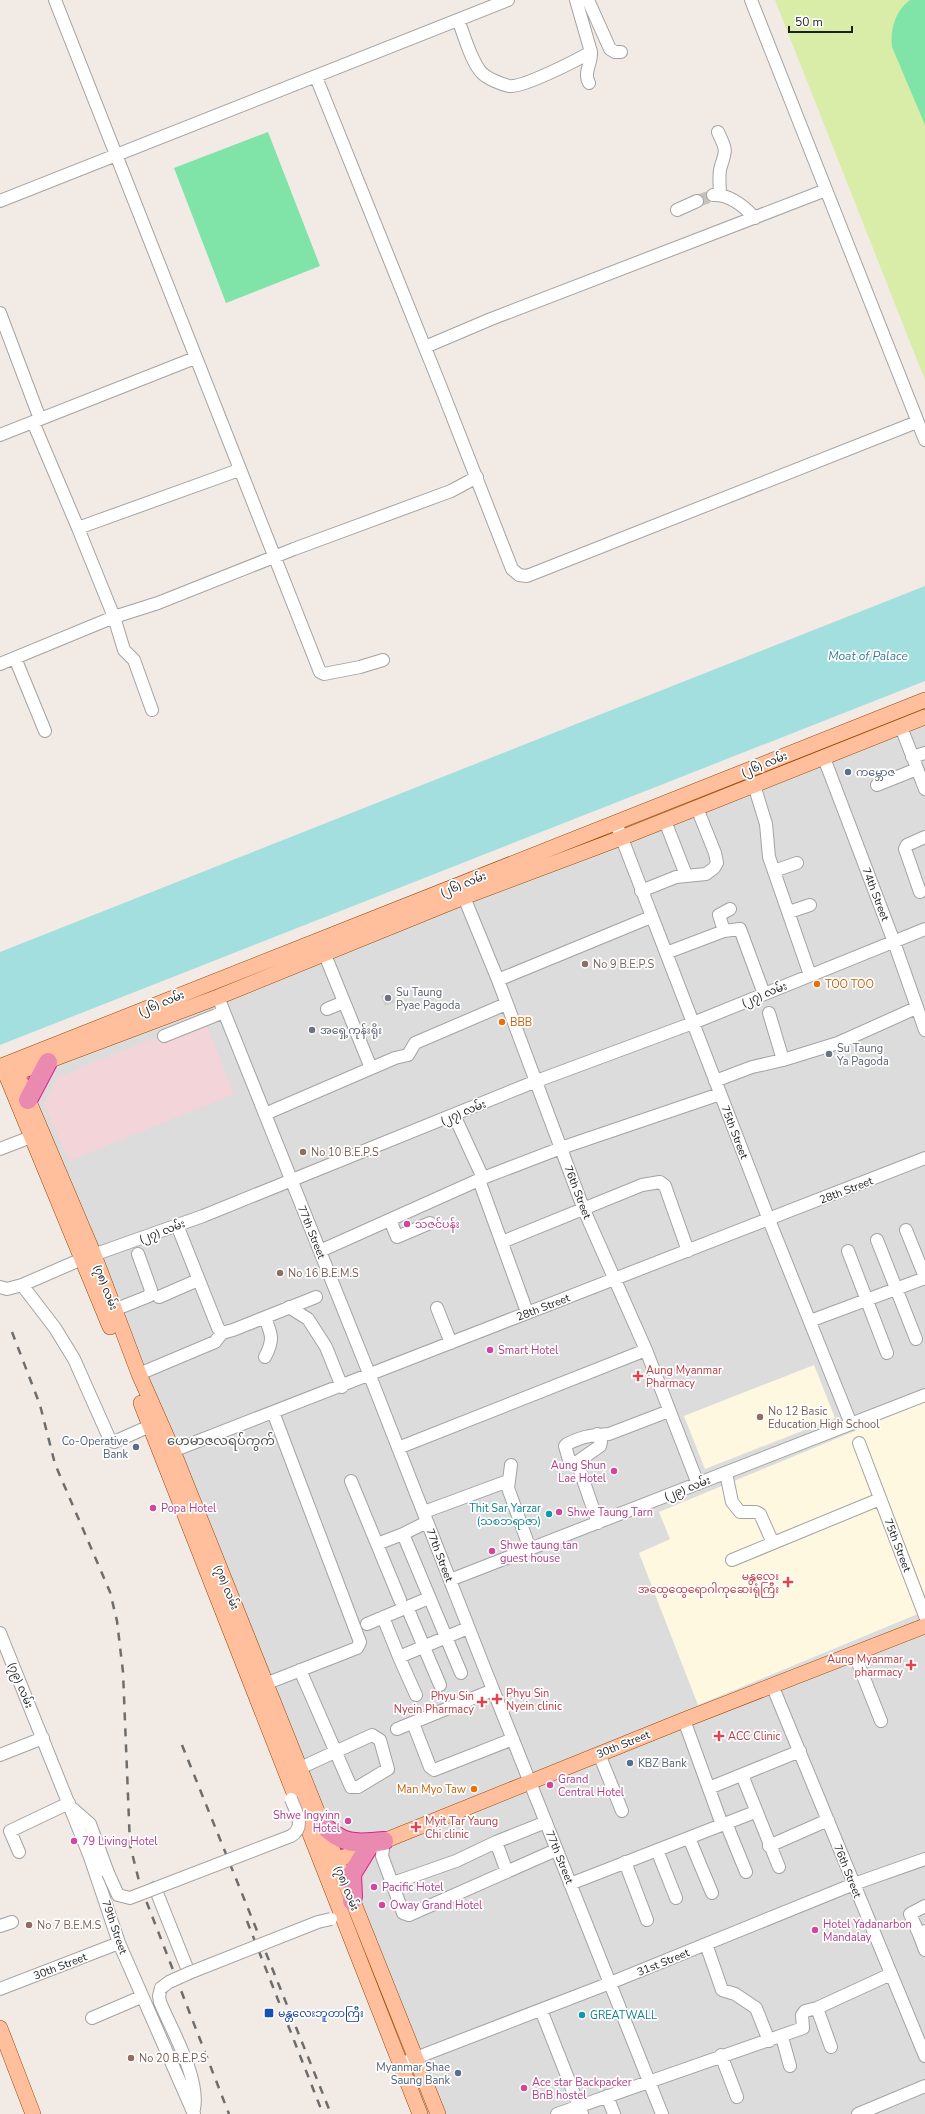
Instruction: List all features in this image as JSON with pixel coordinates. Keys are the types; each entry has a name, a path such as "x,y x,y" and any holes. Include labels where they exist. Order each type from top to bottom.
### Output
{"highway":[{"path":"28,1100 48,1062"},
{"path":"321,1823 335,1837 342,1840 376,1844"},
{"path":"352,1901 354,1896 352,1874 376,1844"}],"main road":[{"name":"(၂၆) လမ်း","path":"6,1071 48,1062 325,955 462,891 616,823 925,700"},
{"name":"(၂၆) လမ်း","path":"6,1071 462,891 621,838 925,717"},
{"name":"(၇၈) လမ်း","path":"6,1071 28,1100 150,1426 167,1453 265,1684 321,1823 329,1864 352,1901 414,2059 438,2114"},
{"name":"(၇၈) လမ်း","path":"6,1071 32,1137 114,1310 140,1374 167,1453 274,1743 329,1864 370,1988 420,2114"},
{"name":"30th Street","path":"329,1864 530,1781 925,1626"},
{"path":"0,2028 33,2114"}],"street":[{"path":"55,0 239,470 283,553 320,672 324,674 360,667 383,660"},
{"path":"0,201 508,0"},
{"path":"576,0 592,58 586,76 589,83"},
{"path":"588,0 610,49 615,52 621,52"},
{"path":"751,0 925,440"},
{"path":"458,20 469,48 481,72 490,78 510,86 538,77 591,52"},
{"path":"316,77 477,477 512,569 516,574 523,577 672,520 917,422"},
{"path":"718,132 725,147 726,156 721,166 716,195 739,204 755,218"},
{"path":"425,347 491,319 826,190"},
{"path":"676,210 697,201"},
{"path":"0,313 37,421 114,618 124,650 134,660 152,710"},
{"path":"0,435 195,358"},
{"path":"78,528 239,470"},
{"path":"0,664 283,553 451,491 477,477"},
{"path":"15,658 45,731"},
{"path":"901,727 925,789"},
{"path":"912,757 925,753"},
{"name":"74th Street","path":"824,758 894,942 925,1030"},
{"path":"877,785 917,769"},
{"path":"754,785 766,824 769,857 810,975"},
{"path":"641,891 686,875 695,876 706,874 717,862 715,853 697,808"},
{"path":"665,821 686,875"},
{"name":"75th Street","path":"616,823 769,1220 851,1424"},
{"path":"920,892 905,849 907,845 925,837"},
{"path":"774,872 797,863"},
{"name":"76th Street","path":"462,891 498,980 534,1082 584,1210 646,1350 698,1484"},
{"path":"789,912 810,905"},
{"path":"724,931 719,916 730,909"},
{"path":"498,980 651,917"},
{"path":"666,953 724,931 740,929 764,994"},
{"name":"(၂၇) လမ်း","path":"0,1287 7,1289 22,1284 88,1257 177,1225 454,1116 534,1082 693,1023 925,929"},
{"path":"325,955 371,1068"},
{"name":"77th Street","path":"218,997 426,1517 468,1628 530,1781 556,1850 650,2080 662,2114"},
{"path":"327,1009 344,1002"},
{"path":"265,1114 395,1058 408,1055 415,1043 506,1004"},
{"path":"715,1081 752,1067 783,1060 838,1043 916,1008"},
{"path":"164,1036 224,1012"},
{"path":"769,1013 783,1060"},
{"path":"320,1251 481,1179 561,1148 720,1094"},
{"path":"454,1116 481,1179 527,1312"},
{"path":"0,1149 32,1137"},
{"name":"28th Street","path":"167,1453 342,1387 527,1312 615,1280 925,1158"},
{"path":"502,1242 642,1186 660,1182 665,1186 688,1251"},
{"path":"390,1220 397,1237 430,1223"},
{"path":"177,1225 218,1328 222,1332"},
{"path":"810,1321 897,1290 925,1278 906,1230"},
{"path":"877,1240 916,1339"},
{"path":"848,1250 887,1352"},
{"path":"114,1310 149,1296 151,1290 138,1254"},
{"path":"159,1297 198,1280"},
{"path":"22,1284 55,1328 74,1359 110,1440 114,1442 150,1426"},
{"path":"140,1374 215,1342 222,1332 265,1318 316,1297"},
{"path":"289,1308 308,1320 326,1347 342,1387"},
{"path":"437,1308 451,1343"},
{"path":"265,1318 272,1335 271,1347 265,1357"},
{"path":"398,1448 646,1350"},
{"name":"(၂၉) လမ်း","path":"450,1580 925,1395"},
{"path":"597,1434 601,1442 600,1446 577,1462 569,1460 564,1446 584,1436 597,1434 609,1434 669,1411"},
{"path":"265,1684 357,1648 360,1642 273,1412"},
{"name":"75th Street","path":"858,1443 925,1616"},
{"path":"577,1462 598,1523"},
{"path":"511,1465 508,1481 510,1494 530,1549"},
{"path":"726,1473 735,1508 740,1512 756,1512 760,1514 773,1543"},
{"path":"351,1481 403,1604 440,1685"},
{"path":"377,1544 403,1534 426,1517 508,1481"},
{"path":"732,1560 880,1499"},
{"path":"403,1534 445,1639 461,1673"},
{"path":"368,1624 383,1617 403,1604 429,1598"},
{"path":"383,1617 399,1658 416,1695"},
{"path":"399,1658 468,1628"},
{"name":"(၇၉) လမ်း","path":"0,1633 43,1738"},
{"path":"854,1653 881,1721"},
{"path":"300,1670 334,1751 351,1787 354,1788 365,1784 388,1769 380,1740 376,1736 372,1735 334,1751 300,1768"},
{"name":"76th Street","path":"772,1685 925,2056"},
{"path":"397,1729 493,1690"},
{"path":"684,1720 721,1822 746,1872"},
{"path":"414,1723 430,1767 434,1770 513,1739"},
{"path":"0,1755 43,1738"},
{"name":"79th Street","path":"43,1738 90,1857 119,1943 141,1997 193,2114"},
{"path":"18,1852 8,1826 70,1805 90,1824 116,1892 122,1898 130,1898 295,1833 300,1824 275,1752 274,1743"},
{"path":"709,1788 800,1751"},
{"path":"599,1754 622,1811"},
{"path":"742,1775 755,1812 779,1867"},
{"path":"570,1884 755,1812"},
{"path":"769,1846 828,1820"},
{"path":"392,1883 456,1861 496,1842 546,1822"},
{"path":"689,1838 712,1893"},
{"path":"496,1842 507,1872"},
{"path":"376,1844 382,1856 403,1913 409,1914 556,1850"},
{"path":"657,1850 676,1898"},
{"name":"31st Street","path":"400,2064 541,2010 854,1884 925,1859"},
{"path":"625,1862 647,1920"},
{"path":"155,1888 189,1974"},
{"path":"925,1906 910,1914 922,1933 925,1950"},
{"path":"0,1926 7,1918"},
{"path":"193,2114 196,2102 191,2076 160,2002 160,1992 164,1985 325,1920 331,1919 338,1923 365,1982 370,1988"},
{"name":"30th Street","path":"0,1989 119,1943"},
{"path":"706,1944 722,1990 735,1994 757,2010 769,2040"},
{"path":"557,2114 580,2110 606,2096 650,2080 721,2055 782,2037 803,2028 803,2013 891,1974"},
{"path":"92,2018 141,1997"},
{"path":"817,2008 831,2047"},
{"path":"541,2010 580,2110"},
{"path":"782,2037 790,2066"},
{"path":"721,2055 737,2097"},
{"path":"858,2114 925,2086"},
{"path":"606,2096 614,2114"}],"shaded area":[{"path":"925,708 925,2114 428,2114 14,1072"},
{"path":"391,992 395,1002 385,1006 381,996"},
{"path":"205,1021 234,1094 69,1161 44,1104 58,1077 144,1042"},
{"name":"No 12 Basic Education High School","path":"814,1365 835,1418 705,1469 684,1416"},
{"name":"မန္တလေး အထွေထွေရောဂါကုဆေးရုံကြီး","path":"925,1402 925,1611 698,1705 639,1553 670,1539 659,1512"}],"green space":[{"path":"775,0 925,0 925,380"},
{"path":"910,0 925,0 925,125 892,47 892,34 897,15"},
{"path":"268,132 320,266 226,303 174,168"}],"water":[{"name":"Moat of Palace","path":"925,586 925,681 0,1045 0,952"}],"tunnel":[{"path":"697,201 712,196"}],"railway":[{"path":"12,1332 40,1405 55,1464 110,1592 117,1621 123,1672 130,1845 140,1885 229,2114"},
{"path":"182,1745 331,2114"},
{"path":"247,1921 323,2114"}],"place":[{"name":"ကမ္ဘောဇ","path":"848,772"},
{"name":"No 9 B.E.P.S","path":"585,964"},
{"name":"TOO TOO","path":"817,984"},
{"name":"Su Taung Pyae Pagoda","path":"388,998"},
{"name":"BBB","path":"502,1022"},
{"name":"အရှေ့ကုန်းရိုး","path":"312,1030"},
{"name":"Su Taung Ya Pagoda","path":"829,1054"},
{"name":"No 10 B.E.P.S","path":"303,1152"},
{"name":"သဇင်ပန်း","path":"407,1224"},
{"name":"No 16 B.E.M.S","path":"280,1273"},
{"name":"Smart Hotel","path":"490,1350"},
{"name":"Aung Myanmar Pharmacy","path":"638,1376"},
{"name":"No 12 Basic Education High School","path":"760,1417"},
{"name":"Co-Operative Bank","path":"136,1447"},
{"name":"Aung Shun Lae Hotel","path":"614,1471"},
{"name":"Popa Hotel","path":"153,1508"},
{"name":"Shwe Taung Tarn","path":"559,1512"},
{"name":"Thit Sar Yarzar (သစၥာရာဇာ)","path":"549,1514"},
{"name":"Shwe taung tan guest house","path":"492,1551"},
{"name":"မန္တလေး အထွေထွေရောဂါကုဆေးရုံကြီး","path":"788,1582"},
{"name":"Aung Myanmar pharmacy","path":"911,1665"},
{"name":"Phyu Sin Nyein clinic","path":"497,1699"},
{"name":"Phyu Sin Nyein Pharmacy","path":"482,1702"},
{"name":"ACC Clinic","path":"719,1736"},
{"name":"KBZ Bank","path":"630,1763"},
{"name":"Grand Central Hotel","path":"550,1785"},
{"name":"Man Myo Taw","path":"474,1789"},
{"name":"Shwe Ingyinn Hotel","path":"348,1821"},
{"name":"Myit Tar Yaung Chi clinic","path":"416,1827"},
{"name":"79 Living Hotel","path":"74,1841"},
{"name":"Pacific Hotel","path":"374,1887"},
{"name":"Oway Grand Hotel","path":"382,1905"},
{"name":"No 7 B.E.M.S","path":"29,1925"},
{"name":"Hotel Yadanarbon Mandalay","path":"815,1930"},
{"name":"မန္တလေးဘူတာကြီး","path":"269,2013"},
{"name":"GREATWALL","path":"582,2015"},
{"name":"No 20 B.E.P.S","path":"131,2058"},
{"name":"Myanmar Shae Saung Bank","path":"458,2073"},
{"name":"Ace star Backpacker BnB hostel","path":"524,2088"}],"district":[{"name":"ဟေမာဇလရပ်ကွက်","path":"221,1440"}]}
